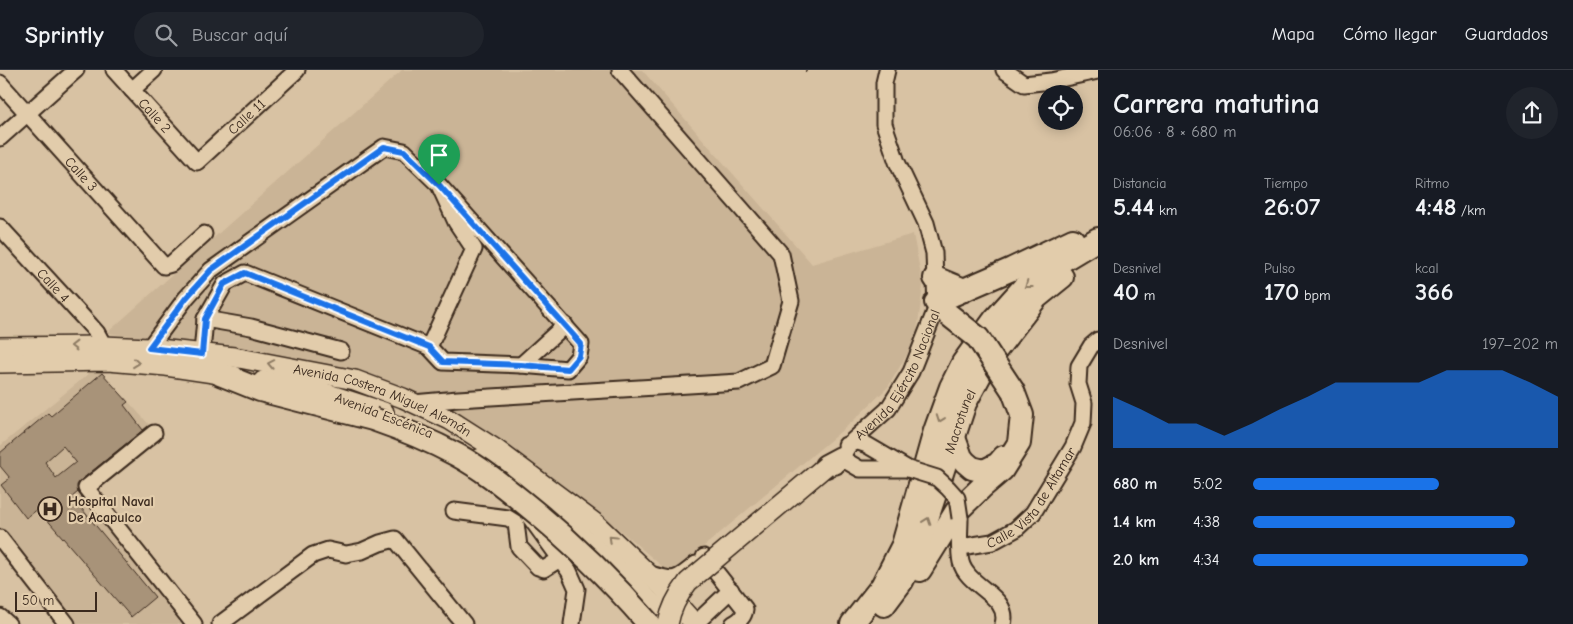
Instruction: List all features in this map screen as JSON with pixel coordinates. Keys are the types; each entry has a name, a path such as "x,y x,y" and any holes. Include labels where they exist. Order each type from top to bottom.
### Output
{"highway":[{"path":"923,554 956,512 1002,470 1019,443 1022,415 978,338 940,313 964,290 1079,237 1098,232"},
{"path":"852,624 882,586 903,545 936,431 951,387 963,363 995,320 1023,288 1058,263 1098,239"},
{"name":"Macrotunel","path":"870,624 903,590 923,554 954,435 965,403 987,362 1036,298 1098,251"},
{"path":"935,278 964,290"},
{"path":"220,374 260,390 374,419 440,446 481,470 540,516 606,576 649,624"},
{"path":"954,435 960,456 972,468 984,471 998,464 1012,448 1014,425 1010,394"},
{"path":"883,624 903,590"}],"main road":[{"name":"Avenida Costera Miguel Alemán","path":"0,347 104,346 149,348 234,357 355,380 413,403 450,420 497,450 595,523 647,573 683,622"},
{"name":"Avenida Escénica","path":"0,363 108,360 166,366 319,391 376,409 436,434 483,459 522,483 562,517 635,586 683,622"},
{"path":"683,622 672,607 688,582 844,459"}],"street":[{"path":"0,138 76,70"},
{"name":"Calle 2","path":"114,70 197,162"},
{"path":"132,90 154,70"},
{"name":"Calle 11","path":"197,162 297,70"},
{"path":"413,403 739,382 772,366 791,301 781,254 620,70"},
{"name":"Avenida Ejército Nacional","path":"647,573 670,580 709,562 834,471 888,409 911,372 940,313 934,253 926,223 897,162 884,124 884,83 887,70"},
{"path":"1004,70 1024,84 1051,81 1098,71"},
{"name":"Calle 3","path":"0,83 164,266 171,264 204,234"},
{"path":"149,348 186,298 211,270 384,147 404,151 439,185 581,344 579,356 568,369 443,362 429,347 245,273 224,284 205,319 202,354"},
{"path":"429,347 474,249 456,222 439,185"},
{"name":"Calle 4","path":"0,227 98,333 104,346"},
{"path":"205,319 251,327 341,351"},
{"path":"521,365 564,325"},
{"name":"Calle Vista de Altamar","path":"961,547 992,542 1016,529 1033,513 1073,447 1083,423 1084,403 1078,384 1079,366 1091,346 1098,340"},
{"path":"154,433 86,488 194,624"},
{"path":"844,459 858,442 908,469"},
{"path":"483,459 488,473 514,496 569,571 577,588 572,624"},
{"path":"844,459 908,469 937,478 948,488 957,498 960,518 961,562 969,576 983,590 996,598 1003,610 1005,619 1003,624"},
{"path":"454,511 508,518 516,523 518,546 538,567 544,569 560,559"},
{"path":"0,538 67,624"},
{"path":"220,624 313,555 328,550 346,554 362,551 395,539 464,624"},
{"path":"709,562 745,609 742,618 733,624"},
{"name":"Avenida Ejército Nacional","path":"683,622 688,592 709,562"},
{"path":"683,622 731,590"},
{"path":"0,618 8,624"}],"shaded area":[{"path":"402,70 642,70 812,264 913,234 923,286 916,339 888,387 852,422 671,574 621,531 557,484 457,422 240,352 107,333"},
{"name":"Hospital Naval De Acapulco","path":"97,367 154,430 84,488 185,624 75,624 0,530 0,446"}],"building":[{"path":"102,373 128,402 124,405 143,430 80,481 77,485 78,492 72,497 155,597 131,617 38,509 26,518 1,485 10,478 0,466 0,453 48,413 51,416","holes":["63,446 76,462 56,478 45,462"]}],"place":[{"name":"Hospital Naval De Acapulco","path":"50,509"}],"route":[{"path":"384,147 404,151 439,185 581,344 579,356 568,369 443,362 429,347 245,273 224,284 205,319 202,354 149,348 186,298 211,270 384,147"}]}
